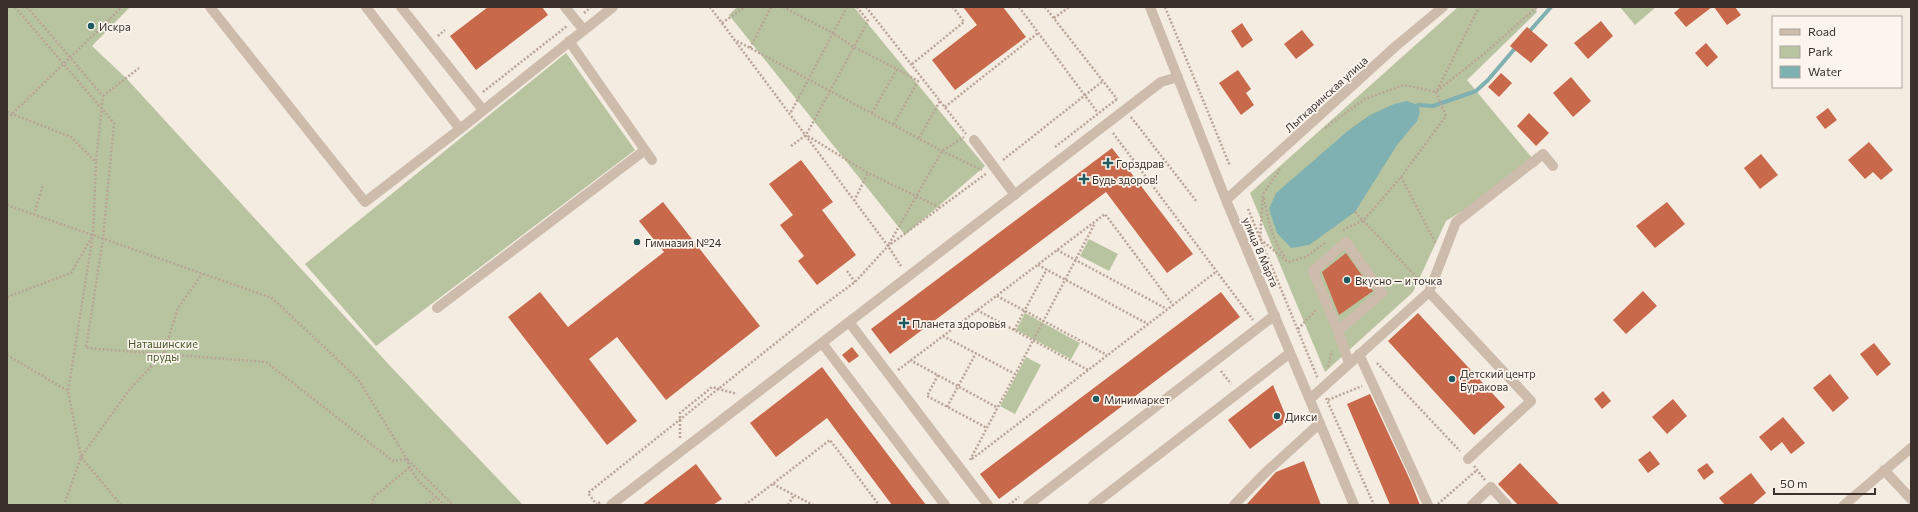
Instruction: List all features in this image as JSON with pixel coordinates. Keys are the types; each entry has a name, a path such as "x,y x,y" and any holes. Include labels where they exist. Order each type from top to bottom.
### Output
{"street":[{"path":"366,7 460,129"},
{"path":"401,7 483,110"},
{"path":"565,7 583,29"},
{"name":"улица 8 Марта","path":"1150,7 1226,200 1354,505"},
{"name":"Лыткаринская улица","path":"1226,200 1396,46 1443,7"},
{"path":"213,8 365,202 460,129 609,8"},
{"path":"569,41 652,160"},
{"path":"608,502 822,343 1161,82 1178,77"},
{"path":"974,140 991,170 1014,195"},
{"path":"437,308 645,150"},
{"path":"1310,399 1349,363 1360,357 1429,292 1456,222 1543,154 1554,166"},
{"path":"1338,331 1382,293 1346,242 1313,271 1338,331 1349,363"},
{"path":"1429,292 1531,401 1468,459"},
{"path":"1028,505 1275,316"},
{"path":"849,322 988,505"},
{"path":"822,343 945,505"},
{"path":"1093,505 1290,353"},
{"path":"1360,357 1428,505"},
{"path":"1234,505 1265,473 1320,423"},
{"path":"1844,505 1911,448"},
{"path":"1884,470 1911,499"},
{"path":"1472,505 1491,487 1507,505"}],"path":[{"path":"15,7 114,123 103,239 86,348 266,362 393,461 408,459"},
{"path":"27,7 103,96 96,162 92,236 68,391 81,457 121,505"},
{"path":"7,119 122,7"},
{"path":"474,99 591,7"},
{"path":"710,7 888,246 901,266"},
{"path":"722,23 745,7"},
{"path":"750,48 771,7"},
{"path":"783,7 833,33 854,47 918,81 894,124"},
{"path":"790,114 847,7"},
{"path":"791,146 806,135 868,21 857,7"},
{"path":"866,7 967,135 942,151 888,246"},
{"path":"912,64 964,22 953,7"},
{"path":"1019,7 1253,320 1247,324"},
{"path":"1054,18 1069,7"},
{"path":"1165,7 1230,166"},
{"path":"1342,231 1364,220 1401,177 1446,116 1436,92 1479,7"},
{"path":"1436,92 1486,53 1537,7"},
{"path":"945,107 1038,33"},
{"path":"736,41 894,124 942,151 991,170"},
{"path":"103,96 139,68"},
{"path":"872,113 897,69"},
{"path":"608,502 597,505 588,493 854,282 888,246 991,170 1103,81"},
{"path":"1323,129 1365,99 1404,85 1436,92"},
{"path":"1098,113 1117,99"},
{"path":"919,138 940,101"},
{"path":"7,112 71,137 96,162"},
{"path":"806,135 868,173 941,208"},
{"path":"1260,239 1263,194 1278,171 1284,166"},
{"path":"853,201 868,173"},
{"path":"1401,177 1443,256"},
{"path":"34,215 43,184"},
{"path":"1263,194 1270,226 1280,252 1288,262"},
{"path":"7,205 272,298 358,379 408,459 453,505"},
{"path":"1248,209 1321,388 1374,505"},
{"path":"1355,212 1429,292"},
{"path":"900,368 1105,214 1173,305"},
{"path":"1096,220 970,460 1217,272"},
{"path":"7,297 71,273 92,236"},
{"path":"1260,239 1288,262"},
{"path":"1288,262 1306,257 1330,240"},
{"path":"1057,250 1167,309"},
{"path":"895,271 907,261"},
{"path":"1038,265 1148,324"},
{"path":"1014,330 1046,269"},
{"path":"847,271 854,282"},
{"path":"64,505 81,457 129,390 164,353 178,308 202,274"},
{"path":"997,296 1108,355"},
{"path":"1298,329 1325,302"},
{"path":"977,310 1088,370"},
{"path":"1321,388 1338,331"},
{"path":"944,336 1015,374"},
{"path":"947,407 976,353"},
{"path":"1360,357 1368,353 1468,459"},
{"path":"7,355 68,391"},
{"path":"910,360 998,408"},
{"path":"1218,367 1238,393"},
{"path":"938,376 927,396 987,428"},
{"path":"1327,400 1372,382"},
{"path":"680,440 680,413 712,387 738,394"},
{"path":"745,505 830,440 879,505"},
{"path":"408,459 409,468 445,505"},
{"path":"372,505 374,497 409,468"},
{"path":"1437,505 1477,470"},
{"path":"773,484 813,505"},
{"path":"788,505 794,495"},
{"path":"1008,505 1021,496"},
{"path":"426,505 437,497"}],"green space":[{"name":"Наташинские пруды","path":"7,7 130,7 92,46 126,78 393,369 523,505 7,505"},
{"path":"737,7 854,7 985,166 905,235 729,15"},
{"path":"1458,7 1534,7 1537,12 1467,80 1538,165 1446,221 1413,292 1325,372 1250,193"},
{"path":"1620,7 1656,7 1635,25"},
{"path":"566,53 635,150 376,346 305,264"},
{"path":"1089,239 1118,254 1109,271 1080,256"},
{"path":"1025,313 1080,343 1071,359 1016,330"},
{"path":"1026,357 1041,365 1015,414 1000,406"}],"water":[{"path":"1407,101 1418,105 1420,112 1417,121 1397,145 1355,212 1309,245 1291,248 1277,233 1269,209 1276,193 1349,130 1370,115 1394,104"}],"building":[{"path":"488,7 542,7 548,15 476,70 450,36"},
{"path":"963,7 1003,7 1026,37 955,90 932,60 977,25"},
{"path":"1681,7 1712,7 1686,27 1674,13"},
{"path":"1714,7 1735,7 1741,15 1727,25"},
{"path":"1601,21 1613,36 1588,59 1574,43"},
{"path":"1242,23 1253,40 1242,48 1231,31"},
{"path":"1527,27 1548,45 1531,63 1510,46"},
{"path":"1302,30 1314,45 1296,59 1284,44"},
{"path":"1706,43 1718,57 1707,67 1695,53"},
{"path":"1238,70 1251,89 1246,93 1254,105 1241,115 1219,83"},
{"path":"1501,73 1512,83 1499,97 1488,87"},
{"path":"1571,77 1591,101 1573,117 1553,93"},
{"path":"1828,108 1837,120 1825,129 1816,117"},
{"path":"1529,113 1549,133 1536,146 1517,126"},
{"path":"1869,142 1893,170 1881,180 1873,172 1865,179 1848,160"},
{"path":"1112,148 1193,254 1167,273 1106,192 890,354 871,329"},
{"path":"1761,154 1778,175 1760,189 1744,168"},
{"path":"801,160 833,202 822,210 856,255 817,285 798,261 804,256 780,225 793,215 769,184"},
{"path":"663,202 760,326 666,400 617,337 589,359 637,421 607,445 508,317 540,292 568,327 664,252 639,221"},
{"path":"1667,202 1685,224 1655,248 1636,226"},
{"name":"Вкусно — и точка","path":"1346,253 1373,291 1339,315 1322,272"},
{"path":"1643,291 1657,306 1626,334 1613,320"},
{"path":"1221,292 1240,317 999,499 980,474"},
{"path":"1418,313 1505,407 1474,435 1388,341"},
{"path":"1874,343 1891,364 1877,376 1860,354"},
{"path":"852,347 859,356 849,363 842,355"},
{"path":"822,367 926,505 892,505 827,418 776,457 750,423"},
{"path":"1830,374 1849,398 1833,412 1813,388"},
{"path":"1273,385 1285,414 1283,424 1250,449 1228,420"},
{"path":"1603,391 1611,401 1602,409 1594,399"},
{"path":"1370,394 1420,505 1390,505 1347,404"},
{"path":"1673,399 1687,416 1667,434 1652,417"},
{"path":"1783,417 1805,443 1791,454 1782,442 1771,451 1759,437"},
{"path":"1650,451 1660,464 1648,473 1638,460"},
{"path":"1304,461 1321,505 1246,505 1276,472"},
{"path":"1520,463 1560,505 1518,505 1498,484"},
{"path":"1707,463 1714,472 1704,480 1697,470"},
{"path":"696,464 722,499 713,505 642,505"},
{"path":"1751,473 1766,493 1752,505 1725,505 1719,498"}],"waterway":[{"path":"1528,33 1551,7"},
{"path":"1418,105 1433,106 1476,91 1488,80 1517,46"}],"place":[{"name":"Искра","path":"91,26"},
{"name":"Горздрав","path":"1108,163"},
{"name":"Будь здоров!","path":"1084,179"},
{"name":"Гимназия №24","path":"637,242"},
{"name":"Вкусно — и точка","path":"1347,280"},
{"name":"Планета здоровья","path":"904,323"},
{"name":"Детский центр Буракова","path":"1452,379"},
{"name":"Минимаркет","path":"1096,399"},
{"name":"Дикси","path":"1277,416"}]}
